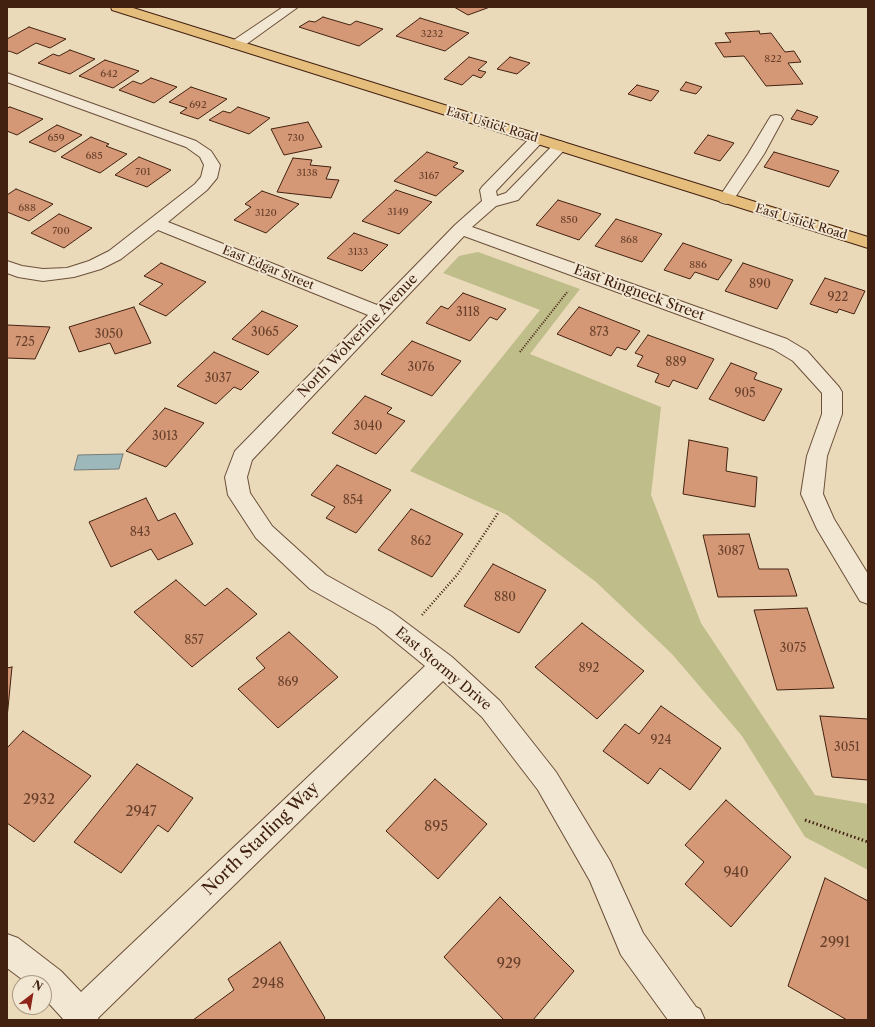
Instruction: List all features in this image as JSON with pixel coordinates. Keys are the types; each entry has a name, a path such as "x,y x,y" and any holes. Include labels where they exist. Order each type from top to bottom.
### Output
{"main road":[{"name":"East Ustick Road","path":"116,7 868,243"}],"street":[{"path":"236,45 292,7"},
{"path":"7,77 191,144 206,154 212,165 209,178 202,187 115,255 95,265 68,273 43,275 18,271 7,266"},
{"path":"726,198 756,154 776,119"},
{"path":"537,139 488,190 490,202 512,197 560,146"},
{"name":"North Wolverine Avenue","path":"236,477 242,456 461,229 490,202"},
{"name":"East Edgar Street","path":"156,223 380,313"},
{"name":"East Ringneck Street","path":"461,229 780,344 800,356 832,392 832,414 817,456 812,494 825,524 868,594"},
{"name":"East Stormy Drive","path":"236,477 239,495 264,532 318,582 384,619 443,665 491,709 547,781 600,871 632,944 685,1018 689,1020"},
{"name":"North Starling Way","path":"82,1017 443,665"},
{"path":"7,949 50,982 82,1017"}],"path":[{"path":"520,352 582,273"},
{"path":"405,635 457,575 498,513"},
{"path":"805,820 868,842"}],"shaded area":[{"path":"478,252 580,289 530,354 661,407 651,495 701,623 815,795 868,804 868,870 805,837 742,736 672,654 596,582 507,515 410,471 540,310 443,273 459,256"}],"water":[{"path":"123,454 119,469 74,470 78,455"}],"building":[{"path":"454,7 490,7 468,15"},
{"path":"323,17 350,25 356,21 383,29 359,46 299,27 309,21 315,22"},
{"path":"420,18 469,33 445,51 396,36"},
{"path":"29,27 66,39 50,48 36,43 17,54 9,51 7,52 7,39"},
{"path":"759,31 760,34 771,33 785,52 794,51 801,62 788,63 803,84 766,86 744,56 724,57 715,43 731,42 725,33"},
{"path":"70,50 95,59 70,74 38,63 53,54 59,56"},
{"path":"469,57 487,62 478,70 486,72 481,78 473,75 462,85 444,79"},
{"path":"510,57 530,63 517,74 497,69"},
{"path":"105,60 139,71 113,88 79,76"},
{"path":"151,78 177,87 154,103 119,90 133,81 141,84"},
{"path":"686,82 702,87 696,94 680,90"},
{"path":"637,85 659,91 651,101 628,94"},
{"path":"191,87 227,99 198,119 180,113 187,108 169,102"},
{"path":"10,107 43,119 17,135 7,131 7,108"},
{"path":"238,107 270,118 249,134 209,120 223,111 230,113"},
{"path":"797,110 818,117 812,125 791,119"},
{"path":"308,122 322,147 284,155 271,129"},
{"path":"57,125 82,135 55,152 29,142"},
{"path":"708,135 734,143 720,161 694,153"},
{"path":"91,137 109,144 106,146 127,154 100,173 61,157"},
{"path":"427,152 458,163 453,167 464,171 436,196 394,181"},
{"path":"774,152 839,171 829,187 764,167"},
{"path":"139,157 171,170 147,187 115,175"},
{"path":"293,158 312,160 310,165 331,167 326,179 339,180 331,198 277,192"},
{"path":"16,189 53,204 29,221 7,212 7,195"},
{"path":"396,190 432,202 399,234 362,221"},
{"path":"262,191 299,204 266,233 234,220 251,207 245,204"},
{"path":"558,200 601,214 579,240 536,225"},
{"path":"59,214 92,228 64,248 31,233"},
{"path":"616,219 662,234 642,262 595,246"},
{"path":"354,233 388,245 362,271 327,258"},
{"path":"683,243 732,260 718,280 695,272 690,279 664,270"},
{"path":"161,263 206,282 166,316 139,304 163,284 144,276"},
{"path":"743,263 793,280 777,309 725,291"},
{"path":"825,278 865,291 854,314 839,309 837,313 810,304"},
{"path":"463,293 506,309 497,320 490,317 470,341 426,323 441,306 448,309"},
{"path":"134,307 151,343 115,354 110,343 79,352 69,327"},
{"path":"579,307 640,331 626,350 617,347 611,356 557,334"},
{"path":"262,311 298,326 268,355 232,339"},
{"path":"7,325 50,327 35,359 7,358"},
{"path":"648,335 714,359 697,389 673,380 669,387 655,382 659,374 637,366 643,356 635,353"},
{"path":"412,341 461,361 432,396 381,374"},
{"path":"214,352 259,372 241,390 234,387 216,404 177,386"},
{"path":"731,363 757,373 754,379 782,389 764,421 709,399"},
{"path":"365,396 392,408 387,413 405,421 376,454 332,433"},
{"path":"165,408 204,423 166,467 126,451"},
{"path":"689,440 728,448 726,471 757,477 755,507 683,494"},
{"path":"337,465 391,490 356,533 326,518 335,507 311,495"},
{"path":"146,498 158,521 175,513 193,544 158,560 151,549 111,567 89,522"},
{"path":"411,509 463,534 432,577 378,550"},
{"path":"749,534 759,569 788,569 797,596 718,597 703,535"},
{"path":"493,564 546,590 519,633 464,606"},
{"path":"176,580 205,606 227,588 257,614 192,667 134,612"},
{"path":"807,608 834,688 777,690 754,610"},
{"path":"582,623 644,671 597,719 535,667"},
{"path":"289,632 338,677 278,728 238,689 265,668 256,658"},
{"path":"12,667 7,718 7,668"},
{"path":"661,706 721,748 690,790 660,768 648,784 603,751 625,724 639,734"},
{"path":"820,716 868,719 868,780 832,777"},
{"path":"23,731 91,776 34,842 7,823 7,748"},
{"path":"137,764 193,798 168,832 158,825 121,873 74,842"},
{"path":"435,779 487,824 438,879 386,831"},
{"path":"726,800 791,857 731,927 685,884 704,862 685,845"},
{"path":"825,878 868,901 868,1020 847,1020 788,986"},
{"path":"500,897 574,971 533,1020 504,1020 444,957"},
{"path":"280,942 325,1018 323,1020 193,1020 234,990 228,979"}]}
